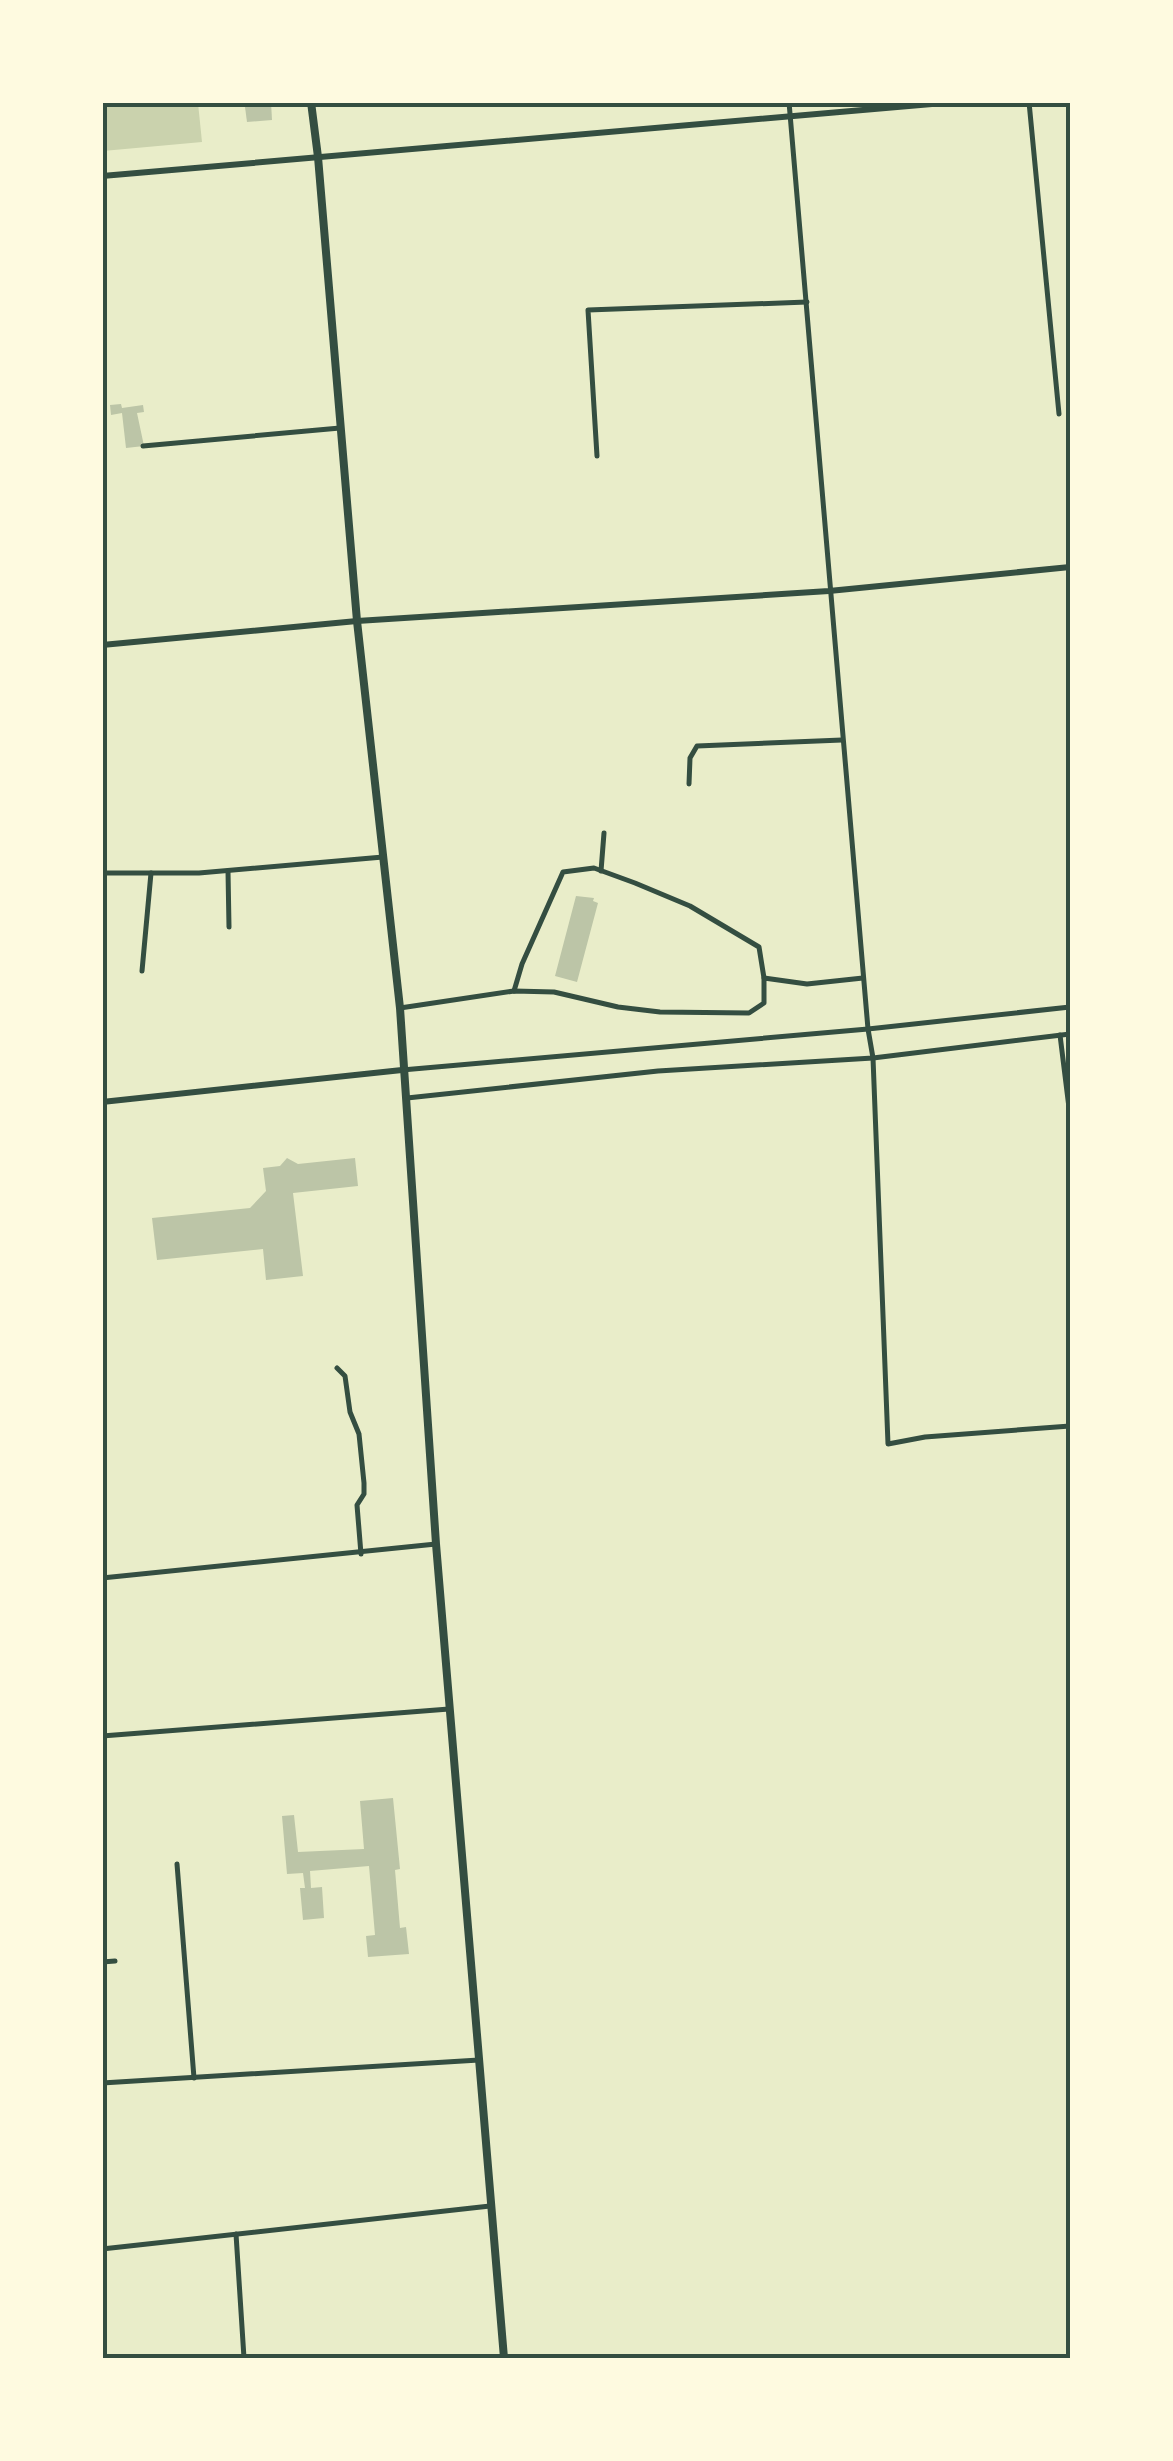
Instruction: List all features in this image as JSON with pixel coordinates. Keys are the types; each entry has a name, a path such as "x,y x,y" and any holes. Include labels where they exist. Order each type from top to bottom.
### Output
{"main road":[{"path":"311,102 357,620 400,1008 436,1544 504,2358"}],"street":[{"path":"789,102 842,740 873,1058 888,1444 925,1437 1070,1426"},
{"path":"102,176 955,102"},
{"path":"1029,102 1059,414"},
{"path":"597,456 588,310 807,302"},
{"path":"143,446 340,428"},
{"path":"102,645 357,620 830,591 1070,566"},
{"path":"689,784 690,758 696,746 842,740"},
{"path":"601,871 604,833"},
{"path":"102,873 228,871 383,857"},
{"path":"400,1008 514,991 554,992 618,1007 724,1015 749,1013 764,1003 764,978 759,947 690,906 594,868 563,872 514,991"},
{"path":"228,871 229,927"},
{"path":"142,971 151,873"},
{"path":"764,978 807,984 863,978"},
{"path":"102,1102 1070,1007"},
{"path":"404,1098 658,1072 873,1058 1070,1034"},
{"path":"1060,1035 1070,1116"},
{"path":"337,1368 345,1376 350,1412 360,1434 364,1484 358,1505 361,1554"},
{"path":"102,1578 436,1544"},
{"path":"102,1736 449,1710"},
{"path":"177,1864 194,2078"},
{"path":"102,1962 114,1960"},
{"path":"102,2083 479,2060"},
{"path":"102,2249 490,2206"},
{"path":"236,2234 244,2358"}],"green space":[{"path":"103,102 198,103 202,142 103,151"}],"building":[{"path":"271,102 272,120 247,122 245,107"},
{"path":"121,404 122,408 143,405 144,412 137,413 144,446 126,448 122,413 111,415 110,405"},
{"path":"576,896 594,898 598,903 577,982 555,976"},
{"path":"287,1158 298,1164 355,1158 358,1186 293,1193 303,1276 266,1280 263,1249 157,1260 152,1218 250,1208 266,1191 263,1168 280,1166"},
{"path":"393,1798 400,1869 395,1870 400,1928 406,1927 409,1954 368,1957 366,1936 375,1935 369,1866 310,1871 311,1888 322,1887 324,1918 303,1920 303,1873 287,1874 282,1816 294,1815 298,1852 364,1849 360,1801"}]}
